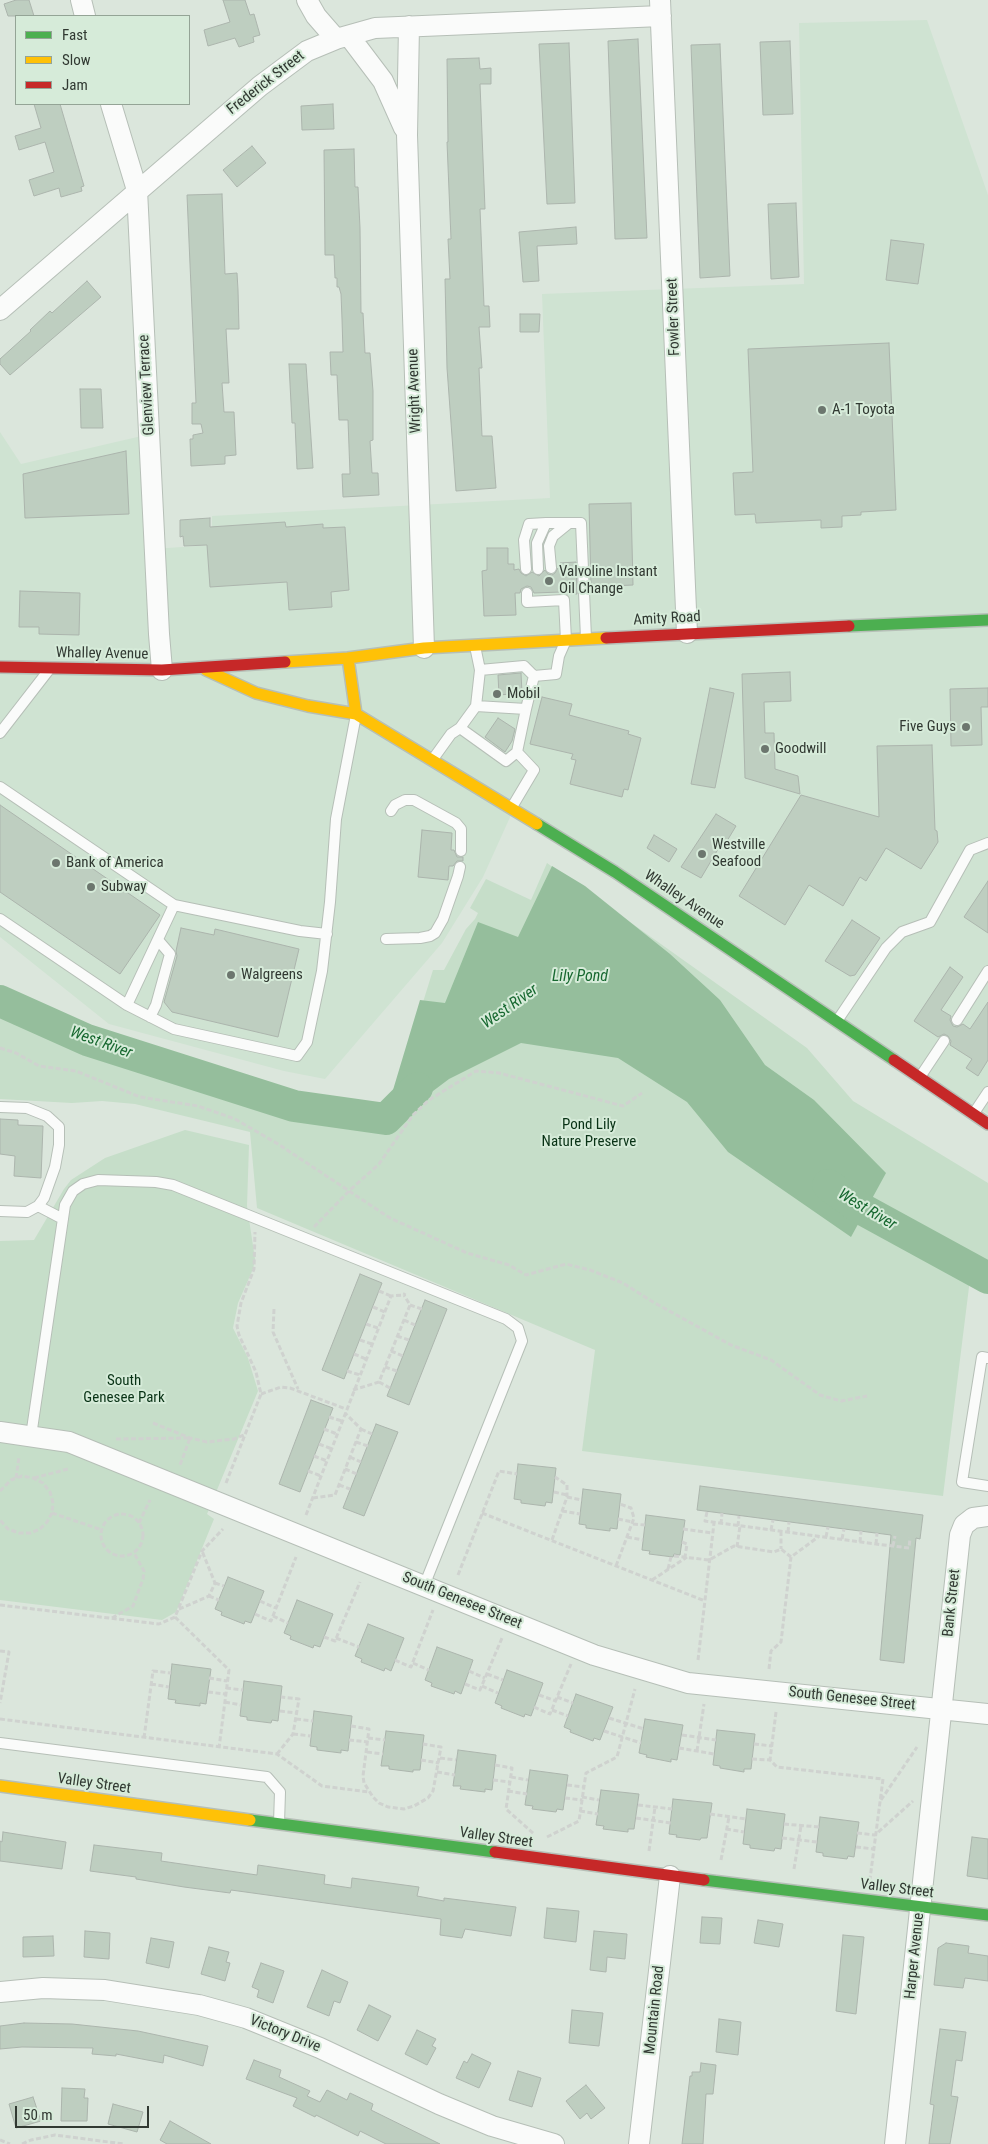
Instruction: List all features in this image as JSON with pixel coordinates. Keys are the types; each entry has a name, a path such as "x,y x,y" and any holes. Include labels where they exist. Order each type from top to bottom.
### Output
{"main road":[{"name":"Amity Road","path":"348,658 424,648 687,633 988,620"},
{"name":"Whalley Avenue","path":"0,667 162,670 348,658"},
{"path":"348,658 356,714"},
{"name":"Whalley Avenue","path":"203,668 256,693 308,706 356,714 615,872 988,1124"},
{"name":"Valley Street","path":"0,1786 670,1876 988,1915"}],"street":[{"path":"81,0 86,15"},
{"name":"Wright Avenue","path":"307,0 316,16 342,37 383,81 407,135"},
{"name":"Frederick Street","path":"0,310 137,190 260,86 306,51 342,37 375,28 661,8"},
{"name":"Fowler Street","path":"661,8 687,633"},
{"name":"Wright Avenue","path":"409,26 407,135 424,648"},
{"name":"Glenview Terrace","path":"111,105 137,190 162,670"},
{"name":"South Genesee Street","path":"0,1432 69,1442 594,1655 688,1683 988,1714"},
{"name":"Bank Street","path":"941,1708 960,1535 964,1525 973,1518 988,1516"},
{"name":"Harper Avenue","path":"894,2144 941,1708"},
{"name":"Mountain Road","path":"639,2144 670,1876"},
{"name":"Victory Drive","path":"0,1992 43,1988 105,1990 199,2005 246,2018 320,2048 492,2126 554,2144"}],"lane":[{"path":"538,569 537,542 546,523"},
{"path":"551,568 549,546 553,536 569,523"},
{"path":"526,569 524,540 529,524 581,523 586,639"},
{"path":"527,593 528,602 539,597 553,596 564,600 566,640 559,656 556,674 534,676"},
{"path":"432,760 451,734 460,728 476,706 480,670 475,646"},
{"path":"480,670 524,666 534,676"},
{"path":"0,733 51,668"},
{"path":"460,728 506,761 517,752 534,676"},
{"path":"476,706 526,710"},
{"path":"0,919 127,1006 174,1029 297,1056 307,1042 322,971 327,934 336,819 356,714"},
{"path":"511,809 534,770 517,752"},
{"path":"0,787 174,905 300,931 327,934"},
{"path":"392,811 395,804 405,800 414,800 456,823 461,830 462,850"},
{"path":"837,1022 886,948 902,932 930,922 970,850 988,843"},
{"path":"386,939 420,938 435,933 443,919 460,867"},
{"path":"127,1006 174,905"},
{"path":"150,1017 156,1004 170,954 158,940"},
{"path":"957,1020 988,971"},
{"path":"920,1078 944,1041"},
{"path":"973,1114 988,1092"},
{"path":"0,1107 27,1108 47,1116 59,1128 59,1146 55,1167 44,1198 38,1206 27,1212 0,1211"},
{"path":"31,1436 65,1205 73,1191 83,1184 98,1180 156,1182 173,1185 506,1319 518,1328 522,1341 424,1586"},
{"path":"38,1206 63,1219"},
{"path":"988,1358 982,1357 962,1482 988,1486"},
{"path":"0,1743 267,1777 280,1792 279,1824"}],"path":[{"path":"0,1048 16,1053 39,1066 76,1071 140,1097 198,1106 235,1119 278,1144 390,1218 467,1253 510,1265 526,1274 566,1264 590,1270 623,1283 653,1302 731,1345 771,1360 820,1395 840,1401 867,1396"},
{"path":"304,1237 348,1190 379,1164 413,1115 429,1100 476,1072 499,1072 623,1106 642,1093"},
{"path":"226,1483 261,1394 256,1372 239,1335 237,1326 240,1303 254,1269 254,1236 257,1219"},
{"path":"404,1295 410,1280"},
{"path":"379,1291 391,1296 404,1295"},
{"path":"404,1295 410,1305 422,1309"},
{"path":"306,1515 391,1296"},
{"path":"379,1382 410,1305"},
{"path":"372,1307 385,1312"},
{"path":"274,1308 273,1332 299,1390"},
{"path":"404,1320 415,1324"},
{"path":"366,1324 378,1328"},
{"path":"397,1336 409,1340"},
{"path":"360,1340 372,1344"},
{"path":"391,1351 403,1356"},
{"path":"354,1354 366,1359"},
{"path":"385,1367 397,1371"},
{"path":"347,1371 360,1375"},
{"path":"353,1390 379,1382 390,1388"},
{"path":"261,1394 281,1387 299,1390 346,1411 361,1429 372,1434"},
{"path":"329,1416 342,1421"},
{"path":"153,1423 190,1438"},
{"path":"324,1429 337,1434"},
{"path":"313,1498 335,1495 361,1429"},
{"path":"116,1440 190,1438 215,1442 234,1439 244,1435"},
{"path":"180,1465 190,1438"},
{"path":"356,1442 368,1446"},
{"path":"319,1444 332,1449"},
{"path":"16,1478 19,1456"},
{"path":"314,1456 327,1461"},
{"path":"350,1457 361,1462"},
{"path":"33,1478 68,1468"},
{"path":"345,1470 356,1474"},
{"path":"308,1471 321,1476"},
{"path":"458,1575 499,1471 517,1474"},
{"path":"0,1491 11,1480 16,1478 22,1476 33,1478 43,1483 50,1492 53,1503 52,1513 47,1522 40,1529 31,1533 14,1531 0,1520"},
{"path":"552,1540 567,1496 567,1486 555,1478"},
{"path":"339,1485 350,1489"},
{"path":"554,1492 582,1500"},
{"path":"139,1523 150,1500"},
{"path":"616,1566 633,1523 633,1510 620,1504"},
{"path":"562,1511 580,1514"},
{"path":"707,1512 705,1521 714,1523 860,1542 909,1548 910,1538"},
{"path":"52,1513 102,1530"},
{"path":"482,1513 705,1601"},
{"path":"721,1524 722,1514"},
{"path":"115,1516 130,1516 139,1523 143,1534 142,1542 134,1553 122,1557 113,1555 106,1549 102,1541 102,1530 108,1520 115,1516"},
{"path":"737,1546 739,1516"},
{"path":"618,1519 645,1525"},
{"path":"771,1530 773,1520"},
{"path":"788,1532 789,1522"},
{"path":"698,1660 714,1523"},
{"path":"826,1537 828,1527"},
{"path":"0,1605 159,1624 175,1617 202,1551 222,1529"},
{"path":"683,1529 713,1533"},
{"path":"842,1539 844,1529"},
{"path":"781,1531 782,1549 791,1557"},
{"path":"860,1542 861,1531"},
{"path":"876,1544 877,1533"},
{"path":"769,1668 771,1651 781,1642 791,1557 818,1536"},
{"path":"893,1546 895,1536"},
{"path":"628,1537 643,1540"},
{"path":"682,1542 686,1544 686,1557"},
{"path":"668,1570 672,1556 709,1560 737,1546 774,1552 782,1549"},
{"path":"178,1609 209,1596 215,1583 202,1551"},
{"path":"112,1618 133,1606 143,1578 144,1571 134,1553"},
{"path":"255,1614 271,1621 296,1557"},
{"path":"652,1580 686,1557"},
{"path":"324,1637 335,1641 360,1582"},
{"path":"215,1583 224,1586"},
{"path":"209,1596 219,1600"},
{"path":"260,1601 276,1608"},
{"path":"395,1660 411,1667 433,1610"},
{"path":"273,1616 288,1624"},
{"path":"175,1617 229,1670 218,1748"},
{"path":"465,1684 480,1690 502,1637"},
{"path":"336,1638 359,1647"},
{"path":"0,1651 9,1652 0,1703"},
{"path":"413,1663 429,1670"},
{"path":"534,1707 550,1714 571,1664"},
{"path":"144,1738 153,1671 171,1673"},
{"path":"469,1671 503,1680"},
{"path":"210,1678 228,1681"},
{"path":"151,1684 169,1687"},
{"path":"482,1686 498,1693"},
{"path":"226,1688 243,1690"},
{"path":"495,1765 512,1768 506,1809 540,1840 578,1821 586,1773 617,1757 636,1689"},
{"path":"208,1692 226,1694"},
{"path":"539,1695 573,1703"},
{"path":"277,1754 293,1734 299,1699 281,1697"},
{"path":"225,1702 241,1705"},
{"path":"697,1750 704,1704"},
{"path":"552,1710 568,1716"},
{"path":"280,1711 296,1713"},
{"path":"770,1760 776,1712"},
{"path":"609,1718 626,1725 644,1728"},
{"path":"0,1719 277,1754 322,1786 369,1792"},
{"path":"296,1719 313,1721"},
{"path":"351,1726 369,1728 363,1776 369,1792 379,1803 388,1807 404,1809 414,1806 428,1798 433,1791 441,1747 423,1744"},
{"path":"604,1731 641,1743"},
{"path":"293,1734 311,1736"},
{"path":"682,1735 716,1740"},
{"path":"349,1740 385,1740"},
{"path":"880,1802 921,1743"},
{"path":"754,1744 772,1746"},
{"path":"679,1748 714,1754"},
{"path":"366,1752 383,1754"},
{"path":"440,1758 456,1760"},
{"path":"752,1759 770,1760 777,1767 883,1780 869,1884"},
{"path":"421,1760 439,1763"},
{"path":"437,1772 455,1774"},
{"path":"511,1777 528,1780"},
{"path":"493,1780 510,1782"},
{"path":"567,1785 584,1786"},
{"path":"508,1791 527,1794"},
{"path":"565,1798 599,1800"},
{"path":"857,1833 876,1835 916,1799"},
{"path":"638,1805 672,1809"},
{"path":"648,1854 655,1807"},
{"path":"580,1811 598,1814"},
{"path":"710,1814 746,1818"},
{"path":"720,1864 729,1817"},
{"path":"636,1818 670,1822"},
{"path":"784,1824 819,1827"},
{"path":"794,1874 802,1826"},
{"path":"726,1829 744,1832"},
{"path":"782,1838 817,1842"},
{"path":"856,1846 874,1849"},
{"path":"22,2144 55,2135 124,2144"},
{"path":"0,2140 10,2144"}],"shaded area":[{"path":"927,20 988,195 988,1114 511,815 483,877 442,943 325,1079 284,1071 109,1024 0,937 0,432 21,464 146,435 152,549 212,545 212,516 550,498 542,294 804,284 799,23"}],"green space":[{"name":"Pond Lily Nature Preserve","path":"547,863 807,1048 853,1101 988,1183 988,1274 971,1271 943,1496 582,1451 595,1350 257,1208 250,1132 135,1104 102,1101 72,1103 0,1099 0,989 63,1024 192,1068 245,1080 351,1121 383,1131 433,970 444,970 466,929 475,919 478,913 470,908 486,879 531,900"},
{"name":"South Genesee Park","path":"185,1130 249,1145 247,1206 255,1259 253,1269 238,1303 233,1328 248,1358 258,1391 207,1514 214,1519 176,1612 162,1620 0,1600 0,1241 34,1240 71,1180 105,1158"}],"water":[{"name":"Lily Pond","path":"552,866 585,886 670,954 720,1000 765,1065 814,1100 886,1173 851,1237 728,1152 687,1102 618,1058 521,1043 449,1079 381,1130 420,1000 445,1003 478,922 518,937"}],"building":[{"path":"16,0 29,0 34,15 8,16 4,4"},
{"path":"223,0 245,0 250,15 254,14 260,35 253,37 254,42 239,47 235,38 208,46 204,30 230,22"},
{"path":"638,39 647,238 615,239 608,41"},
{"path":"790,41 793,114 763,115 760,42"},
{"path":"569,43 575,203 547,204 539,44"},
{"path":"720,44 730,276 700,278 691,45"},
{"path":"479,58 480,69 491,68 491,84 480,84 485,209 480,209 484,306 489,306 490,327 479,327 482,368 479,368 482,436 492,436 496,488 456,491 447,368 445,279 450,279 448,239 451,239 447,142 447,59"},
{"path":"333,104 334,129 302,130 301,106"},
{"path":"34,105 60,105 84,186 81,187 82,191 61,197 59,188 34,196 29,180 54,172 45,142 19,150 15,136 41,128"},
{"path":"252,146 266,163 237,187 223,170"},
{"path":"354,149 355,187 358,187 360,228 361,313 363,313 365,353 370,353 373,391 373,440 370,441 372,473 378,473 379,495 343,497 342,474 350,474 348,420 339,420 337,375 331,375 330,352 343,352 342,319 341,294 339,287 337,287 337,278 335,278 334,255 325,255 324,150"},
{"path":"222,194 225,274 237,273 238,290 239,329 226,329 229,383 222,383 224,412 234,412 236,455 225,456 225,464 191,466 190,439 193,439 193,435 203,433 201,424 192,424 192,403 196,403 187,195"},
{"path":"796,203 799,277 771,279 768,204"},
{"path":"576,227 577,244 537,246 539,281 523,282 519,232"},
{"path":"891,240 924,244 918,284 886,280"},
{"path":"87,281 101,297 10,375 0,364 0,359 50,311 52,313"},
{"path":"520,314 540,314 539,332 520,332"},
{"name":"A-1 Toyota","path":"889,343 896,510 861,512 861,515 842,516 842,527 821,528 821,520 756,523 755,514 735,515 733,473 753,472 748,349"},
{"path":"289,364 306,364 313,468 297,469 295,423 292,423"},
{"path":"80,389 101,389 103,428 81,428"},
{"path":"126,451 129,514 25,518 23,474"},
{"path":"631,503 633,585 591,587 589,504"},
{"path":"210,518 210,527 285,522 286,527 323,524 323,528 345,527 349,590 331,592 332,607 289,610 287,582 210,587 207,545 184,546 183,536 180,537 180,520"},
{"path":"487,548 508,548 508,564 514,564 514,570 519,569 526,576 532,572 539,576 545,570 548,574 552,575 558,568 561,568 560,563 576,562 577,594 561,592 534,593 531,587 527,586 521,589 520,593 515,593 516,615 484,616 482,571 487,570"},
{"path":"20,591 80,593 79,635 39,634 39,627 19,627"},
{"path":"790,672 791,701 764,702 765,733 774,733 775,769 798,776 800,794 745,778 742,674"},
{"path":"521,673 522,693 499,695 498,675"},
{"path":"710,688 734,693 715,788 691,784"},
{"name":"Five Guys","path":"988,688 988,707 981,707 982,745 951,746 950,689"},
{"path":"542,697 572,704 569,715 629,731 628,734 641,738 628,790 624,789 622,797 570,784 576,760 571,759 573,754 530,744"},
{"path":"498,718 515,729 512,741 505,752 485,737"},
{"path":"932,745 935,830 937,831 938,842 921,869 886,848 866,881 860,877 843,906 809,885 785,925 739,896 801,795 879,817 877,746"},
{"path":"0,805 160,915 120,974 0,892"},
{"name":"Westville Seafood","path":"716,814 736,826 727,841 724,839 701,878 681,867"},
{"path":"422,830 452,833 451,850 454,850 457,857 463,857 463,861 457,861 453,866 449,866 448,880 418,877"},
{"path":"654,835 677,849 669,862 647,848"},
{"path":"988,881 988,933 964,917"},
{"path":"852,920 880,938 855,975 850,976 825,961"},
{"name":"Walgreens","path":"181,928 214,935 215,929 299,949 278,1037 172,1012 164,1002 177,956 176,951"},
{"path":"950,967 963,977 941,1010 951,1016 950,1020 953,1026 957,1027 963,1024 970,1029 988,1002 988,1060 978,1076 966,1068 972,1059 950,1045 951,1041 948,1036 944,1034 938,1037 914,1021"},
{"path":"0,1119 18,1120 18,1125 43,1126 41,1178 14,1176 15,1156 0,1154"},
{"path":"360,1274 382,1283 344,1379 322,1370"},
{"path":"425,1300 447,1309 409,1405 387,1396"},
{"path":"311,1400 333,1408 300,1492 279,1484"},
{"path":"376,1424 398,1432 364,1516 343,1508"},
{"path":"518,1464 556,1468 552,1503 546,1502 545,1506 521,1503 521,1500 514,1499"},
{"path":"700,1486 923,1515 920,1539 916,1538 904,1663 880,1660 891,1535 697,1510"},
{"path":"583,1489 621,1494 617,1529 610,1528 610,1531 586,1528 586,1525 579,1524"},
{"path":"646,1515 685,1520 680,1555 674,1554 673,1557 649,1554 650,1551 642,1550"},
{"path":"228,1577 264,1591 251,1623 245,1621 244,1624 221,1615 222,1612 215,1609"},
{"path":"297,1600 333,1614 320,1647 314,1645 313,1648 290,1639 291,1636 284,1633"},
{"path":"368,1624 404,1638 391,1671 385,1668 384,1671 361,1662 362,1659 355,1656"},
{"path":"437,1647 473,1660 461,1694 455,1691 454,1694 431,1686 432,1683 425,1680"},
{"path":"172,1664 211,1669 206,1704 200,1703 200,1706 175,1703 176,1700 168,1699"},
{"path":"507,1670 543,1683 531,1716 525,1714 524,1717 501,1708 502,1706 495,1703"},
{"path":"244,1681 282,1686 278,1721 272,1720 271,1723 247,1720 247,1717 240,1716"},
{"path":"576,1694 613,1707 600,1740 594,1738 593,1741 570,1732 571,1730 564,1727"},
{"path":"314,1711 352,1716 348,1751 341,1750 341,1753 317,1750 317,1747 310,1746"},
{"path":"645,1719 683,1725 677,1760 671,1759 671,1762 646,1757 647,1755 639,1753"},
{"path":"717,1730 755,1734 751,1769 744,1769 744,1772 713,1765"},
{"path":"386,1731 424,1735 420,1770 413,1770 413,1772 381,1766"},
{"path":"458,1750 496,1755 492,1790 485,1789 485,1792 460,1789 461,1786 453,1786"},
{"path":"530,1770 568,1775 563,1810 557,1809 556,1812 532,1809 533,1806 525,1805"},
{"path":"601,1790 639,1794 634,1829 628,1829 628,1832 603,1829 604,1826 596,1825"},
{"path":"673,1799 712,1803 707,1838 701,1838 700,1840 676,1837 677,1835 669,1834"},
{"path":"747,1809 785,1814 781,1849 775,1848 774,1851 750,1848 750,1845 743,1844"},
{"path":"820,1817 859,1822 854,1857 848,1856 847,1859 823,1856 823,1853 816,1852"},
{"path":"3,1832 66,1842 62,1869 0,1861 0,1841 2,1842"},
{"path":"972,1837 988,1839 988,1879 967,1876"},
{"path":"94,1845 162,1853 161,1861 257,1875 258,1865 325,1875 324,1884 351,1888 352,1878 419,1887 417,1896 444,1901 444,1898 516,1907 511,1936 465,1929 462,1938 440,1935 441,1919 231,1890 230,1893 184,1887 136,1879 136,1877 90,1871"},
{"path":"547,1908 579,1911 576,1942 544,1938"},
{"path":"702,1917 722,1918 720,1944 700,1943"},
{"path":"758,1920 783,1924 779,1947 754,1943"},
{"path":"85,1931 110,1933 109,1959 84,1957"},
{"path":"594,1931 627,1934 625,1959 607,1957 606,1972 590,1970"},
{"path":"843,1935 864,1937 856,2014 836,2011"},
{"path":"53,1936 54,1956 23,1957 23,1937"},
{"path":"151,1938 174,1942 169,1968 146,1963"},
{"path":"946,1943 969,1946 968,1953 988,1956 988,1981 965,1978 963,1988 934,1985 938,1948"},
{"path":"209,1947 229,1952 226,1962 230,1963 225,1981 201,1974"},
{"path":"261,1963 284,1971 273,2003 257,1997 259,1990 252,1987"},
{"path":"322,1970 348,1982 340,2003 334,2001 329,2016 307,2007"},
{"path":"369,2005 391,2016 378,2041 357,2030"},
{"path":"572,2010 603,2013 599,2046 569,2043"},
{"path":"719,2019 741,2022 738,2055 716,2052"},
{"path":"24,2023 72,2024 138,2031 208,2046 203,2066 164,2055 163,2063 116,2054 116,2056 92,2054 93,2048 22,2047 0,2049 0,2026"},
{"path":"940,2029 966,2032 962,2061 956,2060 951,2096 958,2097 950,2144 929,2144 934,2105 930,2104"},
{"path":"417,2030 436,2039 432,2046 436,2048 427,2065 405,2054"},
{"path":"472,2054 491,2063 479,2088 456,2078 464,2061 467,2063"},
{"path":"254,2060 281,2070 279,2077 310,2091 307,2096 320,2102 327,2090 347,2100 350,2093 373,2104 371,2110 440,2144 386,2144 360,2131 358,2136 316,2115 315,2117 293,2106 297,2098 246,2079"},
{"path":"701,2063 716,2065 713,2094 706,2094 703,2144 682,2144 690,2076 692,2076 692,2072 700,2072"},
{"path":"518,2071 541,2078 532,2107 509,2100"},
{"path":"586,2085 605,2108 591,2119 587,2113 580,2119 566,2101"},
{"path":"62,2088 85,2089 84,2098 88,2098 87,2121 61,2121"},
{"path":"33,2097 41,2121 16,2128 9,2104"},
{"path":"113,2104 143,2112 137,2132 108,2124"},
{"path":"170,2121 211,2144 167,2144 160,2140"}],"waterway":[{"name":"West River","path":"0,1001 87,1040 294,1106 386,1119 417,1088"},
{"name":"West River","path":"828,1185 860,1208 988,1278"}],"traffic: fast":[{"path":"849,626 988,620"},
{"path":"537,824 615,872 894,1060"},
{"path":"250,1820 495,1852"},
{"path":"704,1880 988,1915"}],"traffic: slow":[{"path":"285,662 348,658 424,648 606,638"},
{"path":"348,658 356,714"},
{"path":"206,670 256,693 308,706 356,714 537,824"},
{"path":"0,1786 250,1820"}],"traffic: jam":[{"path":"606,638 849,626"},
{"path":"0,667 162,670 285,662"},
{"path":"894,1060 988,1124"},
{"path":"495,1852 704,1880"}],"place":[{"name":"A-1 Toyota","path":"822,410"},
{"name":"Valvoline Instant Oil Change","path":"549,581"},
{"name":"Mobil","path":"497,694"},
{"name":"Five Guys","path":"966,727"},
{"name":"Goodwill","path":"765,749"},
{"name":"Westville Seafood","path":"702,854"},
{"name":"Bank of America","path":"56,863"},
{"name":"Subway","path":"91,887"},
{"name":"Walgreens","path":"231,975"}]}
